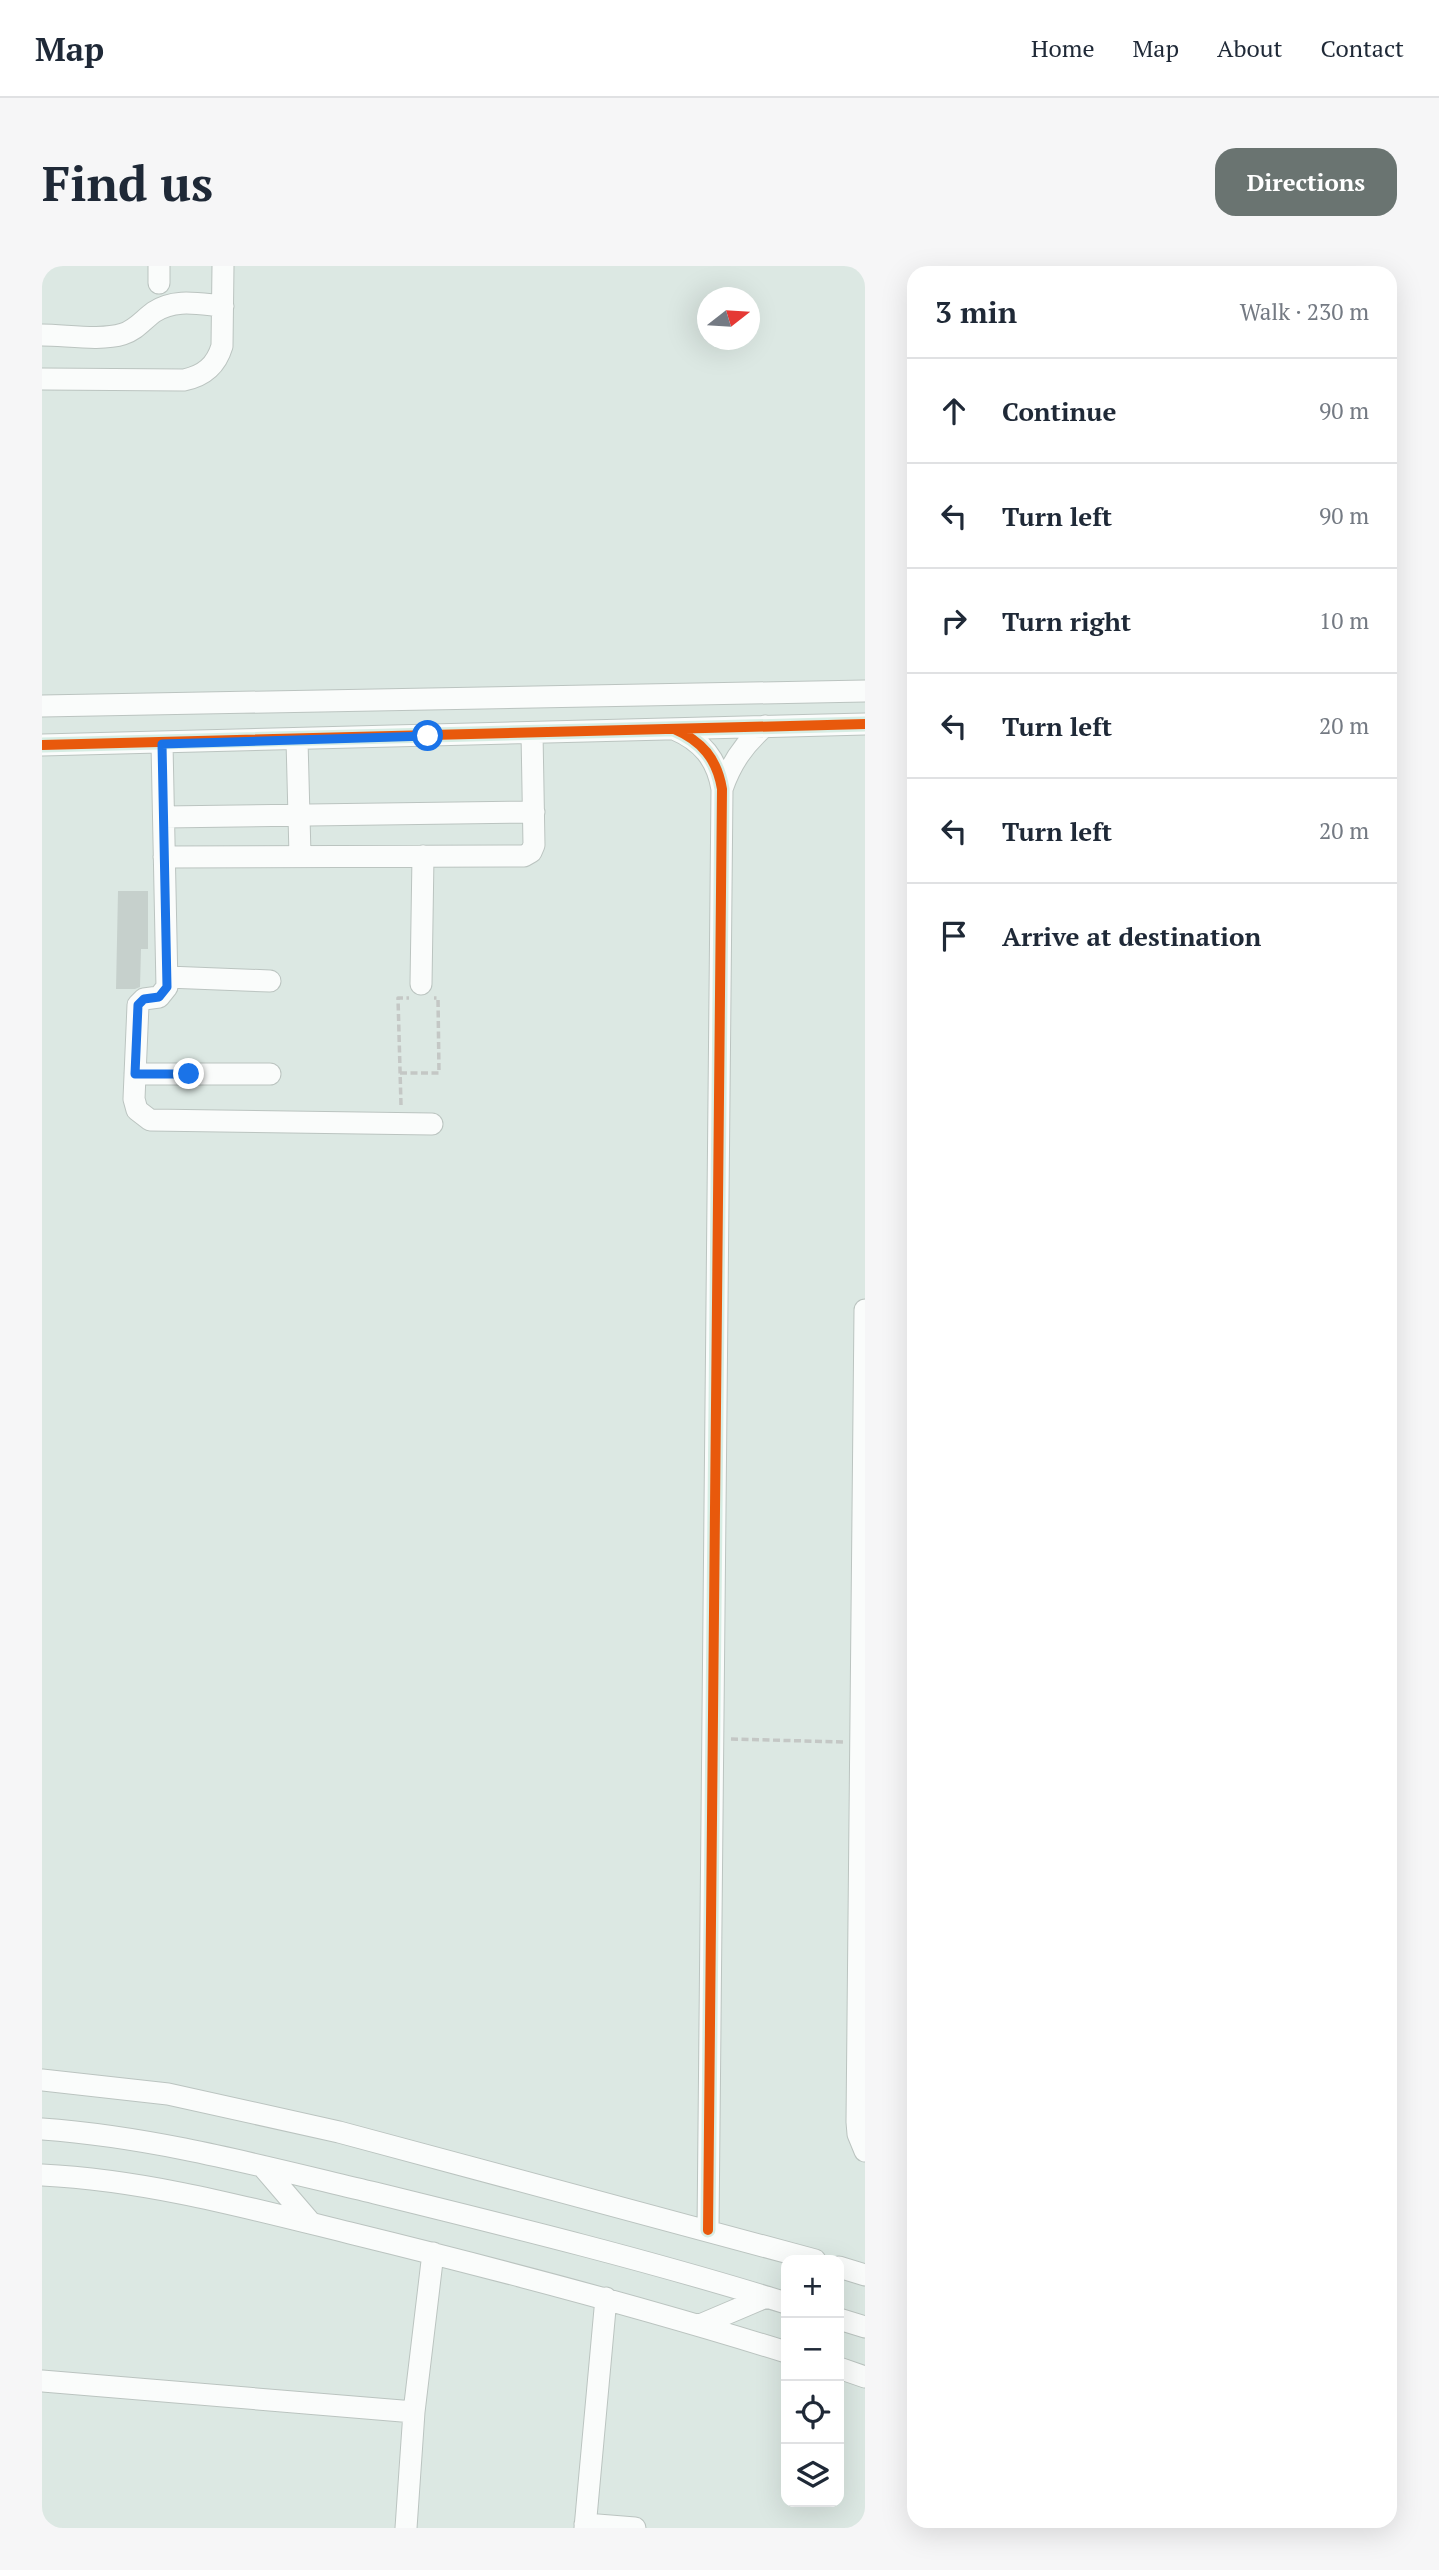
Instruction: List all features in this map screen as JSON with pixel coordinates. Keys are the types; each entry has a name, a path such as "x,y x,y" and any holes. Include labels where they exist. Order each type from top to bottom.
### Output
{"street":[{"path":"42,379 195,378 212,366 222,346 223,266"},
{"path":"42,335 116,336 134,330 154,312 172,304 223,306"},
{"path":"42,706 865,691"},
{"path":"42,745 865,724"},
{"path":"722,789 734,760 748,741 765,726"},
{"path":"674,729 698,742 707,752 720,775 722,789 708,2230"},
{"path":"164,858 300,855 524,856 533,849 532,733"},
{"path":"297,740 300,855"},
{"path":"162,744 167,987 163,995 144,999 138,1005 135,1105 140,1115 150,1121 432,1124"},
{"path":"164,817 534,812"},
{"path":"423,856 423,993"},
{"path":"167,977 270,981"},
{"path":"135,1074 270,1074"},
{"path":"865,1310 862,1948 857,2122 860,2143 865,2151"},
{"path":"42,2080 119,2087 228,2106 339,2132 797,2255"},
{"path":"42,2129 115,2136 262,2166 559,2238 776,2300"},
{"path":"262,2166 311,2223"},
{"path":"42,2175 127,2184 311,2223 606,2298 781,2350"},
{"path":"406,2528 414,2412 433,2253"},
{"path":"844,2269 865,2275"},
{"path":"606,2298 585,2526 635,2528"},
{"path":"700,2325 776,2300"},
{"path":"844,2321 865,2327"},
{"path":"844,2370 865,2377"},
{"path":"42,2381 414,2412"}],"path":[{"path":"400,1073 439,1073 438,998 423,993 398,998 400,1073 402,1123"},
{"path":"712,1739 863,1738"}],"building":[{"path":"118,891 148,891 148,949 141,949 140,987 135,989 116,989"}],"cycle path":[{"path":"42,745 865,724"},
{"path":"674,729 693,739 707,752 720,778 722,789 708,2230"}],"route":[{"path":"189,1074 135,1074 138,1005 144,999 163,995 167,987 162,744 428,736"}]}
